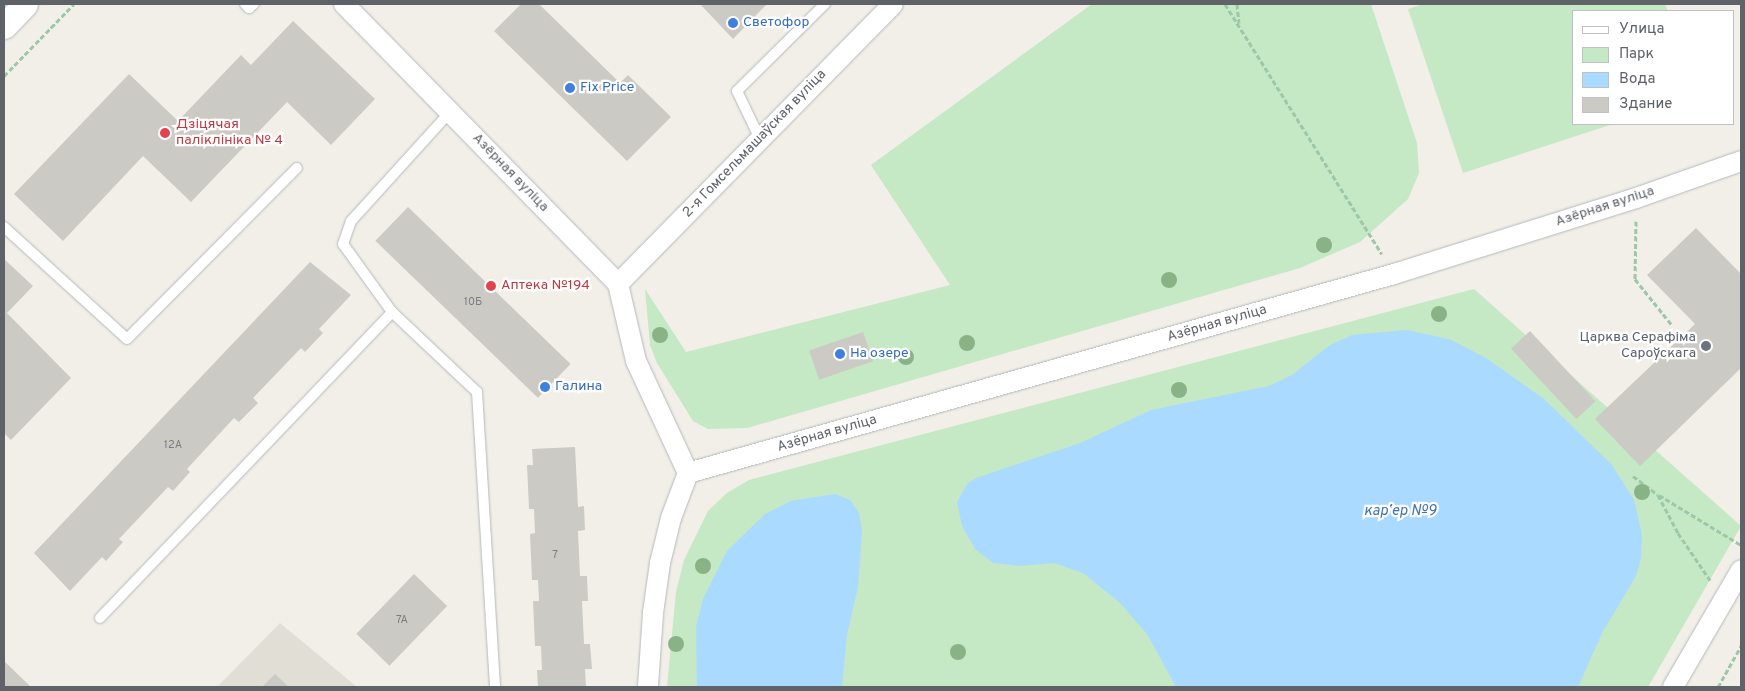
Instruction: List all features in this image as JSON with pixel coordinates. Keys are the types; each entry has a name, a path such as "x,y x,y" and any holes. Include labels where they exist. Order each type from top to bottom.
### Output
{"street":[{"path":"4,26 25,4"},
{"name":"Азёрная вуліца","path":"344,4 618,284"},
{"name":"2-я Гомсельмашаўская вуліца","path":"618,284 893,4"},
{"name":"Азёрная вуліца","path":"688,473 1394,274 1636,198 1741,161"},
{"path":"618,284 636,361 688,473 671,518 660,564 653,613 648,687"},
{"path":"1673,687 1741,570"}],"lane":[{"path":"245,4 250,8 254,4"},
{"path":"760,139 737,91 825,4"},
{"path":"450,112 350,221 343,244 392,312 477,392 495,687"},
{"path":"4,227 127,339 298,168"},
{"path":"100,618 392,312"}],"path":[{"path":"4,76 74,4"},
{"path":"1224,4 1239,23 1394,274"},
{"path":"1237,4 1239,23"},
{"path":"1636,198 1635,278 1671,324"},
{"path":"1633,476 1658,494 1741,545"},
{"path":"1658,494 1678,533 1714,586"},
{"path":"1718,687 1741,646"}],"shaded area":[{"path":"280,623 357,687 217,687"}],"green space":[{"path":"1092,4 1371,4 1417,143 1419,173 1408,199 1360,242 1300,268 747,428 708,429 693,421 657,363 650,345 645,289 686,352 950,285 871,165"},
{"path":"1423,4 1665,4 1668,10 1572,10 1572,125 1610,125 1463,173 1408,9"},
{"path":"1474,289 1741,526 1648,687 667,687 676,592 684,560 708,511 727,493 749,480"}],"water":[{"name":"карʼер №9","path":"1406,330 1449,339 1486,358 1544,399 1612,465 1634,500 1642,535 1641,558 1636,576 1602,633 1578,687 1176,687 1147,634 1119,602 1083,573 1054,563 1020,566 993,563 975,549 962,526 957,502 967,484 976,478 1080,443 1151,410 1269,386 1292,375 1330,345 1352,335"},
{"path":"835,494 850,500 859,513 862,531 858,587 847,635 842,687 697,687 696,627 703,599 727,551 765,514 791,501"}],"building":[{"path":"521,4 539,4 620,83 628,75 671,117 627,161 494,31"},
{"name":"Светофор","path":"700,4 767,4 733,39"},
{"name":"Дзіцячая паліклініка № 4","path":"293,21 375,99 331,145 287,102 191,202 143,156 63,241 14,194 129,74 178,121 241,55 251,65"},
{"path":"408,207 571,364 538,398 375,241"},
{"name":"Царква Серафіма Сароўскага","path":"1696,228 1741,274 1741,368 1640,466 1595,419 1695,324 1647,275"},
{"path":"4,259 33,286 7,313 71,378 11,440 4,433"},
{"path":"310,262 351,295 319,329 323,333 305,352 301,348 253,398 258,403 239,422 234,418 187,469 190,472 173,491 168,487 119,539 123,542 106,561 102,557 70,591 34,553"},
{"path":"1530,331 1595,401 1576,419 1511,349"},
{"name":"На озере","path":"863,332 873,361 819,380 809,351"},
{"path":"575,447 578,507 584,506 585,530 578,531 580,576 587,576 588,601 582,601 584,644 590,644 592,669 585,669 586,687 538,687 537,670 542,670 541,646 535,646 533,601 539,601 538,580 532,580 530,534 535,533 534,509 529,509 527,465 533,465 532,449"},
{"path":"414,574 447,606 389,666 356,634"},
{"path":"4,661 31,687 4,687"},
{"path":"275,674 289,687 262,687"}],"place":[{"name":"Светофор","path":"733,23"},
{"name":"Fix Price","path":"570,88"},
{"name":"Дзіцячая паліклініка № 4","path":"165,133"},
{"name":"Аптека №194","path":"491,286"},
{"name":"Царква Серафіма Сароўскага","path":"1706,346"},
{"name":"На озере","path":"840,354"},
{"name":"Галина","path":"545,387"}]}
